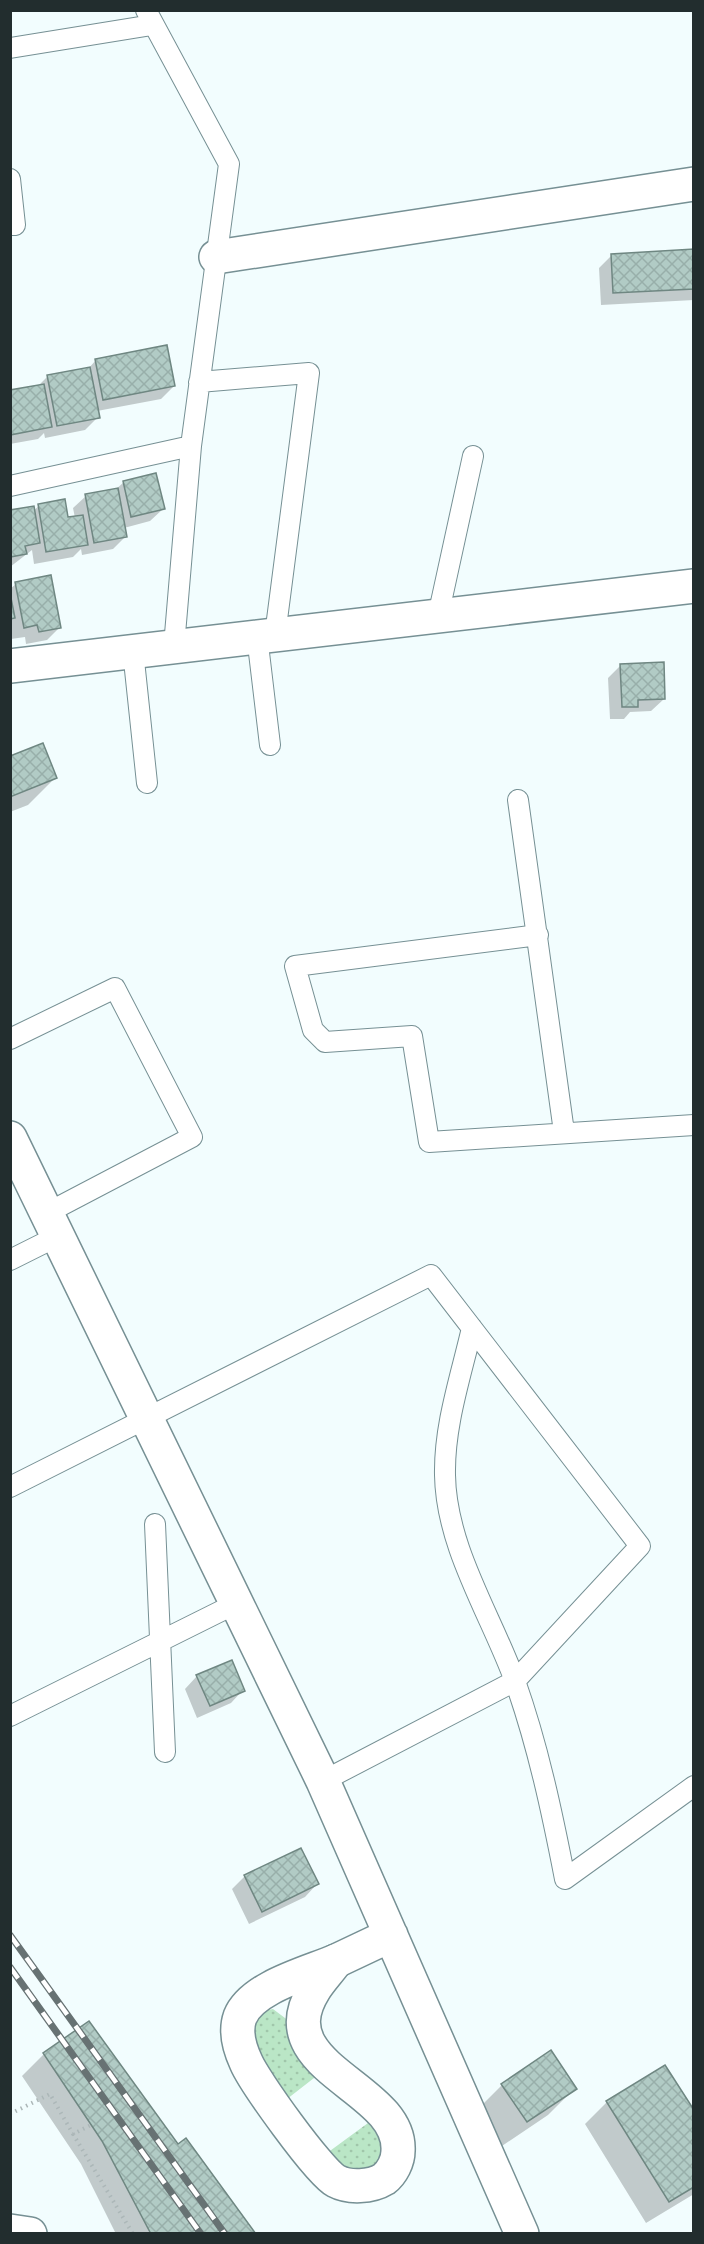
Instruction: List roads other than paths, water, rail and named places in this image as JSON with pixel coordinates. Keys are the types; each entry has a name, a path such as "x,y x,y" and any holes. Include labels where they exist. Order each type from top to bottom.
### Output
{"street":[{"path":"216,257 693,184"},
{"path":"10,666 693,586"},
{"path":"10,1138 323,1781 522,2234"},
{"path":"247,2007 262,2001 282,2004 298,2019 318,2058 382,2112 393,2126 398,2154 394,2167 385,2178 372,2184 352,2186 336,2182 319,2168 247,2065 238,2034 240,2018 247,2007 274,1986 392,1935"},
{"path":"306,2035 307,2007 313,1991 336,1961"},
{"path":"10,2231 30,2234"}],"lane":[{"path":"10,48 149,18 229,164 190,446 174,646"},
{"path":"10,179 15,225 10,225"},
{"path":"199,382 309,373 266,636 270,745"},
{"path":"10,486 190,446"},
{"path":"438,616 473,456"},
{"path":"133,651 147,783"},
{"path":"518,800 564,1132"},
{"path":"538,935 295,966 313,1030 325,1042 412,1036 429,1142 693,1125"},
{"path":"10,1040 115,988 192,1137 53,1225 10,1260"},
{"path":"10,1487 431,1275 640,1546 514,1681 323,1781"},
{"path":"472,1328 446,1436 446,1486 450,1514 461,1551 514,1681 544,1774 565,1880 693,1786"},
{"path":"155,1524 165,1752"},
{"path":"10,1716 237,1603"}],"railway":[{"path":"10,1935 225,2234"},
{"path":"10,1967 201,2234"}]}
